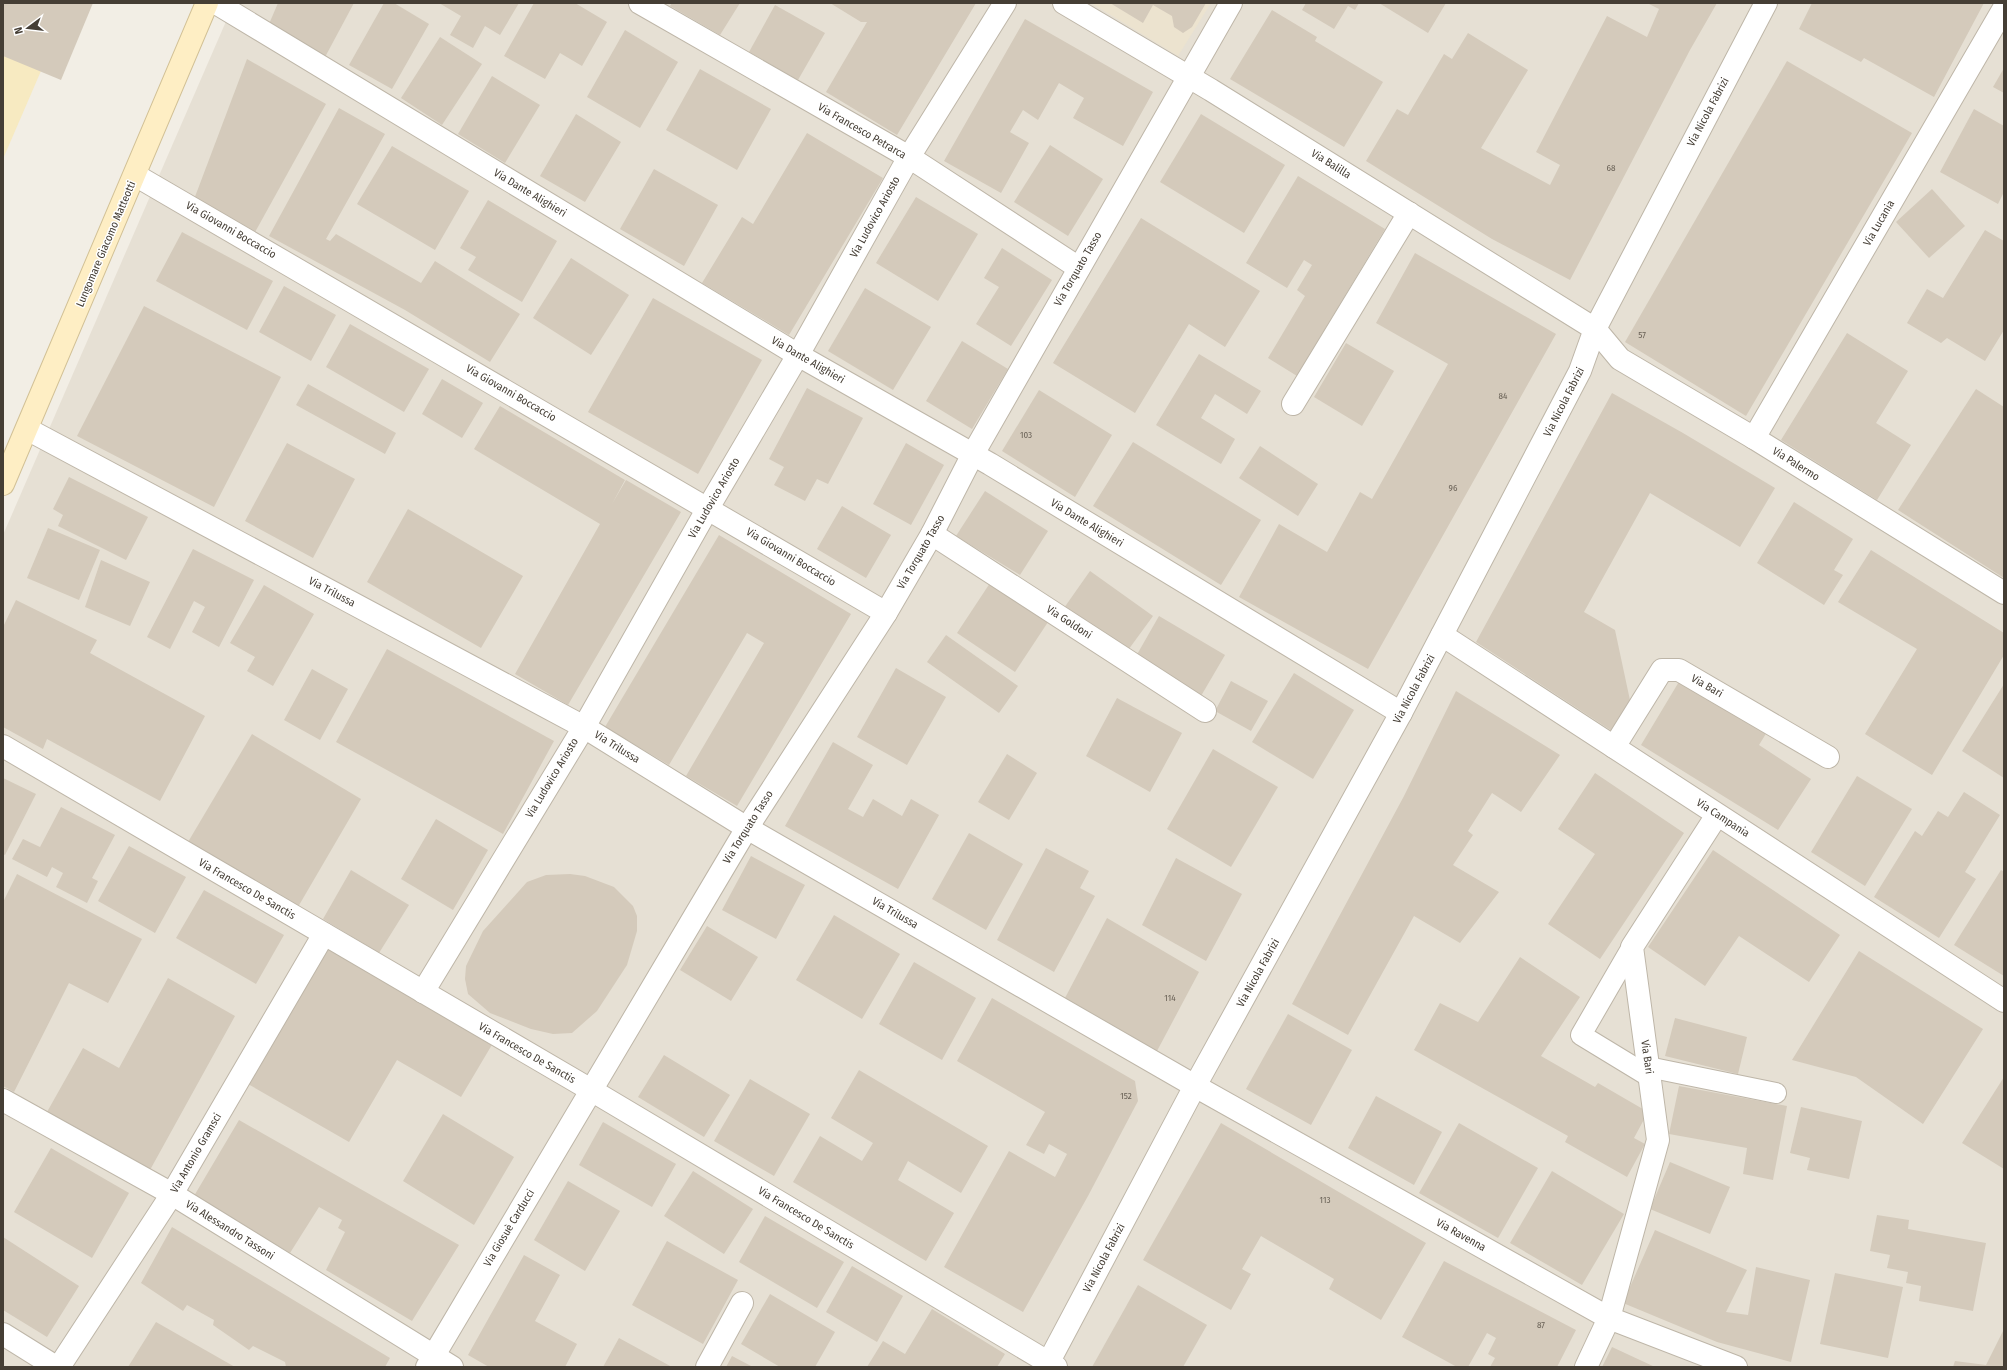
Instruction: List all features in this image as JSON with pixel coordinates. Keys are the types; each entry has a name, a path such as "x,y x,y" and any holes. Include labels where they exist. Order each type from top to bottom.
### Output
{"street":[{"name":"Lungomare Giacomo Matteotti","path":"3,484 207,3"},
{"name":"Via Dante Alighieri","path":"216,3 798,355 973,454 1401,713"},
{"name":"Via Francesco Petrarca","path":"640,3 909,157 1079,268"},
{"name":"Via Ludovico Ariosto","path":"423,992 584,727 708,508 798,355 909,157 1005,3"},
{"name":"Via Balilla","path":"1064,3 1188,76 1595,329"},
{"name":"Via Torquato Tasso","path":"591,1090 746,828 886,613 932,534 973,454 1231,3"},
{"name":"Via Nicola Fabrizi","path":"1050,1366 1195,1086 1401,713 1442,635 1580,371 1595,329 1766,3"},
{"name":"Via Lucania","path":"1754,438 2004,8"},
{"name":"Via Giovanni Boccaccio","path":"135,175 886,613"},
{"path":"1293,404 1409,213"},
{"name":"Via Palermo","path":"1595,329 1620,360 1754,438 2004,593"},
{"name":"Via Trilussa","path":"28,428 584,727 746,828 1195,1086"},
{"name":"Via Goldoni","path":"932,534 1205,711"},
{"name":"Via Campania","path":"1442,635 2004,1002"},
{"name":"Via Bari","path":"1614,747 1662,670 1679,670 1828,757"},
{"name":"Via Francesco De Sanctis","path":"3,746 591,1090 1050,1366"},
{"path":"1632,947 1718,815"},
{"name":"Via Antonio Gramsci","path":"60,1367 172,1194 324,934"},
{"name":"Via Bari","path":"1586,1367 1609,1318 1658,1140 1632,947"},
{"name":"Via Ravenna","path":"1195,1086 1609,1318 1736,1367"},
{"name":"Via Giosuè Carducci","path":"430,1362 591,1090"},
{"name":"Via Alessandro Tassoni","path":"3,1100 172,1194 430,1362 452,1367"},
{"path":"707,1367 742,1303"},
{"path":"3,1334 56,1367"}],"lane":[{"path":"1632,947 1581,1035 1649,1072 1776,1093"}],"shaded area":[{"path":"234,3 2004,3 2004,1367 3,1367 3,535"},
{"path":"1091,3 1211,3 1178,56"}],"sand":[{"path":"3,3 69,6 3,159"}],"building":[{"path":"3,3 93,3 61,80 3,56"},
{"path":"278,3 354,3 324,59 269,24"},
{"path":"384,3 394,3 429,24 392,89 349,65"},
{"path":"439,3 519,3 500,35 485,26 473,48 450,35 461,16"},
{"path":"534,3 575,3 607,22 582,66 560,53 545,79 504,56"},
{"path":"672,3 740,3 720,35 670,6"},
{"path":"830,3 976,3 897,135 826,92 867,22 861,22"},
{"path":"1110,3 1206,3 1192,27 1183,33 1174,27 1172,16 1153,5 1143,23"},
{"path":"1306,3 1359,3 1355,10 1348,6 1334,29 1302,10"},
{"path":"1379,3 1446,3 1428,33"},
{"path":"1647,3 1717,3 1690,50 1570,280 1492,239 1366,161 1397,109 1408,115 1444,54 1452,59 1468,33 1528,70 1481,148 1550,185 1560,165 1536,152 1607,16 1647,37 1659,9"},
{"path":"1812,3 1984,3 1934,97 1864,58 1861,62 1799,29"},
{"path":"775,5 825,33 798,80 749,52"},
{"path":"1272,10 1317,37 1315,41 1383,82 1344,147 1230,79"},
{"path":"1025,19 1153,92 1123,146 1073,118 1084,98 1059,83 1038,120 1023,110 1010,132 1029,143 1001,193 944,161"},
{"path":"625,30 678,62 640,128 587,97"},
{"path":"440,37 482,64 442,125 401,98"},
{"path":"247,59 326,104 254,234 193,202"},
{"path":"1787,61 1912,133 1746,416 1625,342"},
{"path":"2004,68 2004,93 1993,87"},
{"path":"700,69 771,109 737,170 666,130"},
{"path":"492,76 540,105 505,163 458,134"},
{"path":"339,108 385,134 326,239 330,241 336,234 421,283 435,261 520,314 490,362 405,310 269,236"},
{"path":"1974,109 2004,126 2004,192 1998,204 1940,172"},
{"path":"576,114 621,142 585,202 540,176"},
{"path":"1201,114 1285,165 1244,233 1160,182"},
{"path":"807,133 883,178 789,335 702,283 742,217 753,224"},
{"path":"1050,145 1103,179 1068,236 1014,202"},
{"path":"392,146 469,191 435,250 357,204"},
{"path":"654,169 718,205 684,266 620,229"},
{"path":"1298,176 1385,229 1297,376 1268,358 1305,296 1297,290 1312,265 1304,260 1287,288 1246,263"},
{"path":"1932,189 1965,226 1929,258 1896,222"},
{"path":"916,197 978,234 938,301 876,263"},
{"path":"488,200 557,241 522,302 468,270 476,257 460,248"},
{"path":"1141,218 1260,291 1225,347 1189,324 1135,413 1053,363"},
{"path":"1985,230 2004,241 2004,330 1985,361 1947,338 1941,343 1907,323 1927,289 1943,298"},
{"path":"182,232 273,281 247,330 156,281"},
{"path":"1002,248 1052,280 1011,346 976,324 999,287 984,278"},
{"path":"1415,253 1556,334 1368,669 1239,597 1279,524 1327,552 1360,492 1372,499 1448,364 1376,323"},
{"path":"571,258 629,295 591,355 533,318"},
{"path":"284,286 336,315 311,361 259,332"},
{"path":"865,288 931,327 893,390 828,351"},
{"path":"653,298 762,360 698,474 588,412"},
{"path":"144,306 281,377 214,507 77,436"},
{"path":"350,324 429,369 404,412 326,367"},
{"path":"1847,333 1908,371 1876,423 1911,445 1877,500 1781,440"},
{"path":"962,341 1008,369 972,429 926,401"},
{"path":"1346,343 1394,371 1362,426 1314,397"},
{"path":"1199,354 1261,391 1247,414 1215,394 1201,418 1235,439 1221,464 1156,425"},
{"path":"442,379 483,403 462,438 422,414"},
{"path":"308,384 396,433 385,454 296,405"},
{"path":"807,388 863,418 828,484 817,479 805,501 774,485 784,467 769,459"},
{"path":"1976,389 2004,407 2004,578 1898,510"},
{"path":"1039,390 1112,435 1075,497 1002,451"},
{"path":"1612,393 1775,488 1740,547 1650,493 1584,612 1615,630 1631,705 1612,731 1476,642"},
{"path":"500,406 625,480 612,504 626,480 681,512 568,705 515,674 600,524 474,449"},
{"path":"1133,442 1261,520 1221,585 1093,506"},
{"path":"287,443 355,479 313,558 245,521"},
{"path":"906,443 944,465 911,525 873,504"},
{"path":"1260,446 1318,484 1298,516 1239,478"},
{"path":"69,477 148,517 126,560 58,526 63,515 53,509"},
{"path":"985,491 1048,531 1020,575 956,536"},
{"path":"1794,502 1853,539 1834,570 1843,575 1824,605 1757,563"},
{"path":"842,506 891,535 866,578 817,549"},
{"path":"408,509 523,576 481,648 367,582"},
{"path":"48,528 100,550 79,600 27,578"},
{"path":"719,535 851,614 737,806 686,776 764,643 747,633 669,765 605,727"},
{"path":"193,549 254,580 219,647 192,632 205,607 194,601 170,649 147,637"},
{"path":"1871,550 2004,633 2004,655 1932,775 1865,734 1917,649 1838,602"},
{"path":"101,560 150,582 130,626 85,607"},
{"path":"1090,571 1153,616 1126,653 1064,608"},
{"path":"992,580 1050,619 1015,672 957,633"},
{"path":"264,585 314,614 273,686 247,671 255,657 230,643"},
{"path":"16,600 97,640 90,653 205,716 160,801 47,739 43,749 3,727 3,627"},
{"path":"1159,616 1225,655 1201,696 1135,658"},
{"path":"946,635 1018,686 999,713 927,662"},
{"path":"387,649 554,741 503,834 336,742"},
{"path":"896,668 946,697 907,765 857,737"},
{"path":"312,669 348,689 320,740 284,720"},
{"path":"1294,673 1354,710 1313,779 1252,742"},
{"path":"1680,680 1767,732 1759,745 1811,779 1778,830 1641,745"},
{"path":"1231,681 1268,701 1251,731 1215,711"},
{"path":"2004,684 2004,778 1962,751"},
{"path":"1456,691 1560,755 1521,812 1492,793 1468,831 1473,835 1453,865 1499,892 1460,943 1414,916 1348,1035 1292,1004 1404,796"},
{"path":"1117,698 1182,733 1150,792 1086,756"},
{"path":"252,734 361,799 298,907 188,842"},
{"path":"833,742 873,765 848,809 863,817 873,799 902,816 911,799 939,815 898,889 785,826"},
{"path":"1213,749 1278,787 1231,867 1167,829"},
{"path":"1007,754 1037,773 1009,820 978,802"},
{"path":"1595,773 1684,833 1600,959 1548,924 1595,854 1558,829"},
{"path":"1857,776 1912,809 1865,886 1811,852"},
{"path":"3,778 36,794 5,855 3,854"},
{"path":"1964,792 2000,815 1965,872 1976,879 1939,938 1874,897 1915,831 1922,836 1938,811 1948,817"},
{"path":"61,807 115,835 92,878 98,881 87,903 56,887 63,873 52,867 47,877 12,859 23,839 40,847"},
{"path":"436,819 488,850 453,910 401,879"},
{"path":"969,833 1023,864 986,930 932,899"},
{"path":"129,846 186,877 155,933 98,901"},
{"path":"1046,848 1089,871 1080,888 1095,896 1054,972 997,940"},
{"path":"1713,850 1840,935 1809,982 1739,936 1705,986 1648,947"},
{"path":"751,856 805,885 776,939 722,910"},
{"path":"1176,858 1242,894 1206,961 1142,925"},
{"path":"351,870 409,905 379,953 323,919"},
{"path":"2001,870 2004,872 2004,976 1954,945"},
{"path":"17,874 142,939 108,1003 69,983 14,1092 3,1086 3,902"},
{"path":"570,874 585,876 614,887 633,906 637,916 637,931 627,965 597,1011 572,1033 553,1034 531,1029 490,1013 468,994 465,979 466,966 483,931 527,882 546,875"},
{"path":"204,890 284,935 256,984 176,938"},
{"path":"834,915 900,954 862,1019 796,980"},
{"path":"1107,918 1199,972 1157,1051 1065,998"},
{"path":"707,926 758,957 731,1001 680,970"},
{"path":"328,946 493,1043 461,1097 397,1060 349,1142 248,1084"},
{"path":"1859,951 1983,1029 1923,1124 1856,1077 1792,1060"},
{"path":"1520,957 1580,997 1541,1056 1595,1087 1598,1083 1648,1112 1634,1138 1645,1144 1627,1177 1565,1142 1568,1136 1414,1050 1440,1003 1478,1022"},
{"path":"914,962 976,998 942,1060 879,1024"},
{"path":"168,978 235,1016 150,1170 47,1112 83,1048 119,1068"},
{"path":"992,998 1135,1081 1138,1101 1088,1196 1023,1312 944,1267 1009,1151 1055,1177 1067,1154 1049,1144 1044,1154 1026,1145 1045,1112 957,1061"},
{"path":"1288,1014 1352,1050 1311,1125 1246,1089"},
{"path":"1675,1018 1747,1037 1738,1074 1665,1056"},
{"path":"664,1055 730,1095 704,1137 638,1097"},
{"path":"859,1070 988,1146 961,1193 908,1161 898,1180 954,1213 926,1261 793,1182 820,1136 862,1161 873,1143 831,1118"},
{"path":"2004,1077 2004,1169 1962,1143"},
{"path":"750,1079 810,1114 774,1176 714,1141"},
{"path":"1679,1086 1787,1106 1773,1180 1743,1174 1747,1148 1669,1134"},
{"path":"1376,1096 1442,1132 1414,1185 1348,1148"},
{"path":"1801,1107 1862,1121 1849,1179 1807,1170 1810,1158 1790,1153"},
{"path":"443,1114 514,1157 474,1225 403,1181"},
{"path":"239,1120 459,1245 412,1321 326,1270 345,1232 338,1228 342,1220 319,1207 290,1253 194,1196"},
{"path":"603,1122 676,1164 652,1207 579,1165"},
{"path":"1221,1123 1426,1243 1381,1320 1329,1289 1334,1279 1261,1236 1242,1269 1251,1274 1231,1310 1143,1260"},
{"path":"1459,1123 1538,1168 1498,1238 1419,1193"},
{"path":"51,1148 129,1193 92,1258 14,1212"},
{"path":"1670,1162 1730,1187 1710,1234 1650,1209"},
{"path":"693,1171 753,1209 724,1254 664,1216"},
{"path":"1552,1171 1624,1214 1582,1285 1510,1243"},
{"path":"568,1181 620,1211 585,1271 534,1240"},
{"path":"1877,1215 1909,1220 1908,1229 1986,1243 1973,1311 1919,1301 1921,1286 1906,1283 1908,1272 1887,1268 1890,1255 1870,1251"},
{"path":"765,1216 844,1262 817,1308 739,1262"},
{"path":"172,1227 390,1358 385,1367 286,1367 285,1362 253,1346 249,1350 213,1325 214,1320 187,1305 183,1311 141,1283"},
{"path":"1655,1230 1747,1270 1726,1312 1748,1315 1756,1267 1810,1280 1791,1362 1717,1342 1623,1303"},
{"path":"3,1237 79,1286 47,1337 3,1310"},
{"path":"667,1241 738,1280 703,1344 632,1305"},
{"path":"524,1255 560,1275 535,1321 577,1344 565,1367 489,1367 468,1355"},
{"path":"1444,1261 1576,1330 1557,1367 1490,1367 1495,1358 1488,1354 1496,1338 1487,1333 1468,1367 1457,1367 1402,1337"},
{"path":"852,1266 903,1296 877,1342 826,1312"},
{"path":"1835,1273 1903,1287 1888,1358 1820,1344"},
{"path":"1138,1285 1207,1325 1183,1367 1092,1367"},
{"path":"770,1294 835,1332 815,1367 780,1367 741,1344"},
{"path":"932,1309 1005,1354 997,1367 867,1367 883,1341 905,1354"},
{"path":"156,1322 235,1367 128,1367"},
{"path":"2004,1329 2004,1367 1953,1367 1955,1361 1986,1365"},
{"path":"619,1338 672,1367 603,1367"},
{"path":"1612,1347 1655,1367 1602,1367"},
{"path":"732,1356 753,1367 726,1367"}]}
